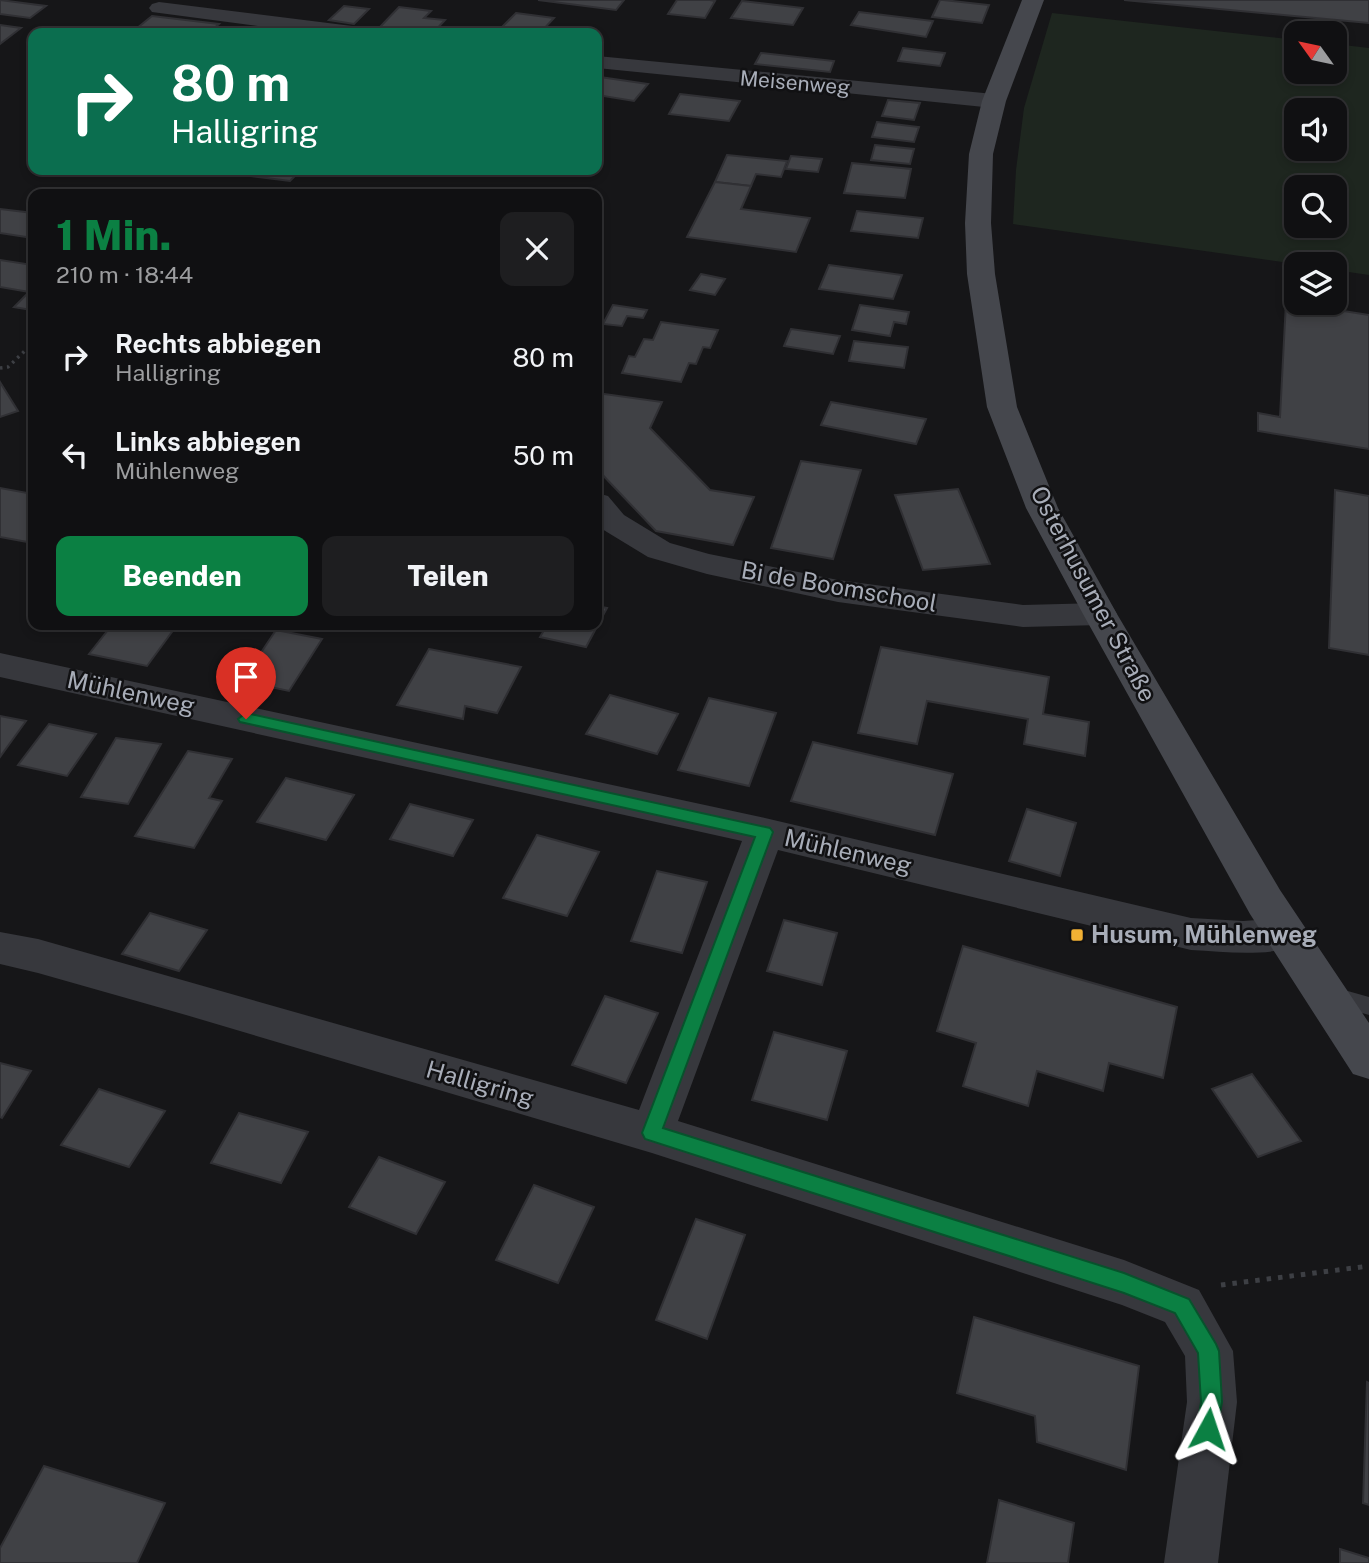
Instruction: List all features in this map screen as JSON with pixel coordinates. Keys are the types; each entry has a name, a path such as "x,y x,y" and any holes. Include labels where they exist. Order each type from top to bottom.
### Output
{"street":[{"name":"Osterhusumer Straße","path":"1032,0 994,101 981,154 978,223 981,274 1002,407 1042,508 1100,614 1258,890 1369,1060"},
{"path":"159,8 320,28"},
{"name":"Meisenweg","path":"602,62 994,101"},
{"name":"Bi de Boomschool","path":"602,509 613,522 659,551 708,565 838,591 1023,616 1100,614"},
{"name":"Mühlenweg","path":"0,665 765,832 1191,934 1243,937 1287,934"},
{"path":"652,1133 765,832"},
{"name":"Halligring","path":"0,948 38,956 652,1133 1124,1283 1182,1306"},
{"path":"1182,1306 1209,1351 1212,1402 1191,1563"}],"lane":[{"path":"1326,994 1369,1006"}],"path":[{"path":"0,368 8,367 28,348"},
{"path":"1182,1306 1203,1287 1369,1266"}],"shaded area":[{"path":"1052,13 1284,39 1284,84 1348,84 1348,46 1369,48 1369,275 1347,272 1347,252 1284,252 1284,262 1013,224 1016,170 1024,108"}],"building":[{"path":"0,0 46,6 30,18 0,14"},
{"path":"538,0 624,0 616,10"},
{"path":"677,0 715,1 705,18 668,14"},
{"path":"940,0 989,5 982,23 932,17"},
{"path":"1124,0 1369,0 1369,23"},
{"path":"742,1 803,8 793,25 731,18"},
{"path":"344,6 369,9 354,24 329,20"},
{"path":"399,7 431,11 424,18 445,20 438,28 380,27"},
{"path":"859,12 933,21 926,37 851,25"},
{"path":"516,13 554,18 545,28 501,28"},
{"path":"152,16 219,24 214,28 137,28"},
{"path":"0,25 21,28 0,44"},
{"path":"903,48 945,53 940,66 898,61"},
{"path":"761,53 834,61 830,72 755,64"},
{"path":"602,77 648,84 634,101 602,96"},
{"path":"680,94 740,101 729,121 669,114"},
{"path":"888,100 920,103 914,120 882,116"},
{"path":"877,122 919,127 914,142 872,137"},
{"path":"875,145 914,149 910,164 871,160"},
{"path":"727,155 787,161 781,177 756,174 751,186 715,182"},
{"path":"791,156 822,159 818,172 786,169"},
{"path":"852,163 911,169 905,198 844,193"},
{"path":"252,175 296,175 290,181"},
{"path":"715,182 751,186 741,209 810,218 796,252 687,237"},
{"path":"0,209 28,212 28,237 0,233"},
{"path":"857,211 923,218 918,238 851,231"},
{"path":"0,260 28,264 28,292 0,287"},
{"path":"829,265 902,275 893,299 819,289"},
{"path":"701,274 725,279 715,295 690,290"},
{"path":"28,293 28,309 14,307"},
{"path":"613,305 647,310 643,318 627,316 622,326 603,324"},
{"path":"860,305 909,312 906,324 894,322 890,336 852,330"},
{"path":"1347,312 1369,315 1369,449 1258,431 1258,413 1280,417 1285,315 1347,315"},
{"path":"661,322 718,330 710,348 703,347 696,364 689,363 681,382 622,373 629,356 635,357 644,339 653,340"},
{"path":"791,329 840,336 833,354 784,346"},
{"path":"854,341 908,347 904,368 849,361"},
{"path":"0,382 18,411 0,417"},
{"path":"602,394 662,402 650,428 710,490 754,497 733,545 656,531 602,474"},
{"path":"831,402 926,419 916,444 821,425"},
{"path":"801,461 861,470 833,559 771,548"},
{"path":"0,488 28,493 28,542 0,537"},
{"path":"958,489 990,564 923,570 895,495"},
{"path":"1335,490 1369,496 1369,655 1329,648"},
{"path":"108,630 173,630 147,666 89,654"},
{"path":"276,630 322,639 289,691 242,681"},
{"path":"544,630 595,630 586,647 540,637"},
{"path":"881,647 1049,677 1043,714 1089,722 1085,756 1024,744 1028,719 927,701 917,744 858,733"},
{"path":"429,649 521,667 497,713 465,706 463,719 397,705"},
{"path":"610,695 678,714 657,754 586,734"},
{"path":"709,698 776,713 749,786 678,770"},
{"path":"0,716 26,721 0,757"},
{"path":"49,724 96,734 67,776 18,765"},
{"path":"116,738 161,744 128,804 81,797"},
{"path":"813,742 953,774 935,835 791,801"},
{"path":"188,751 232,759 209,798 222,801 194,848 135,836"},
{"path":"286,778 354,795 326,840 257,822"},
{"path":"410,804 473,820 453,856 390,839"},
{"path":"1027,809 1076,823 1060,876 1009,861"},
{"path":"537,835 599,852 567,916 503,898"},
{"path":"657,871 707,882 682,953 631,941"},
{"path":"150,913 207,930 179,971 122,954"},
{"path":"784,920 837,933 822,985 767,971"},
{"path":"963,946 1177,1007 1163,1078 1109,1063 1103,1091 1037,1071 1028,1106 963,1086 976,1043 937,1031"},
{"path":"605,996 658,1013 626,1083 572,1065"},
{"path":"774,1032 847,1051 827,1120 752,1100"},
{"path":"0,1063 31,1071 2,1118 0,1117"},
{"path":"1252,1074 1301,1141 1258,1157 1212,1089"},
{"path":"99,1089 165,1111 129,1167 61,1145"},
{"path":"239,1113 308,1132 281,1183 211,1163"},
{"path":"379,1157 445,1182 416,1234 349,1207"},
{"path":"534,1185 594,1207 558,1283 496,1260"},
{"path":"696,1219 745,1235 707,1339 656,1320"},
{"path":"974,1317 1139,1366 1126,1470 1037,1442 1035,1416 957,1393"},
{"path":"1367,1382 1369,1383 1369,1505 1363,1503"},
{"path":"44,1466 165,1503 137,1563 0,1563 0,1548"},
{"path":"999,1500 1074,1523 1068,1563 987,1563"},
{"path":"1340,1549 1369,1558 1369,1563 1340,1563"}],"place":[{"name":"Husum, Mühlenweg","path":"1077,935"}],"route":[{"path":"246,719 765,832 652,1133 1124,1283 1182,1306 1209,1351 1212,1402 1208,1429"}]}
